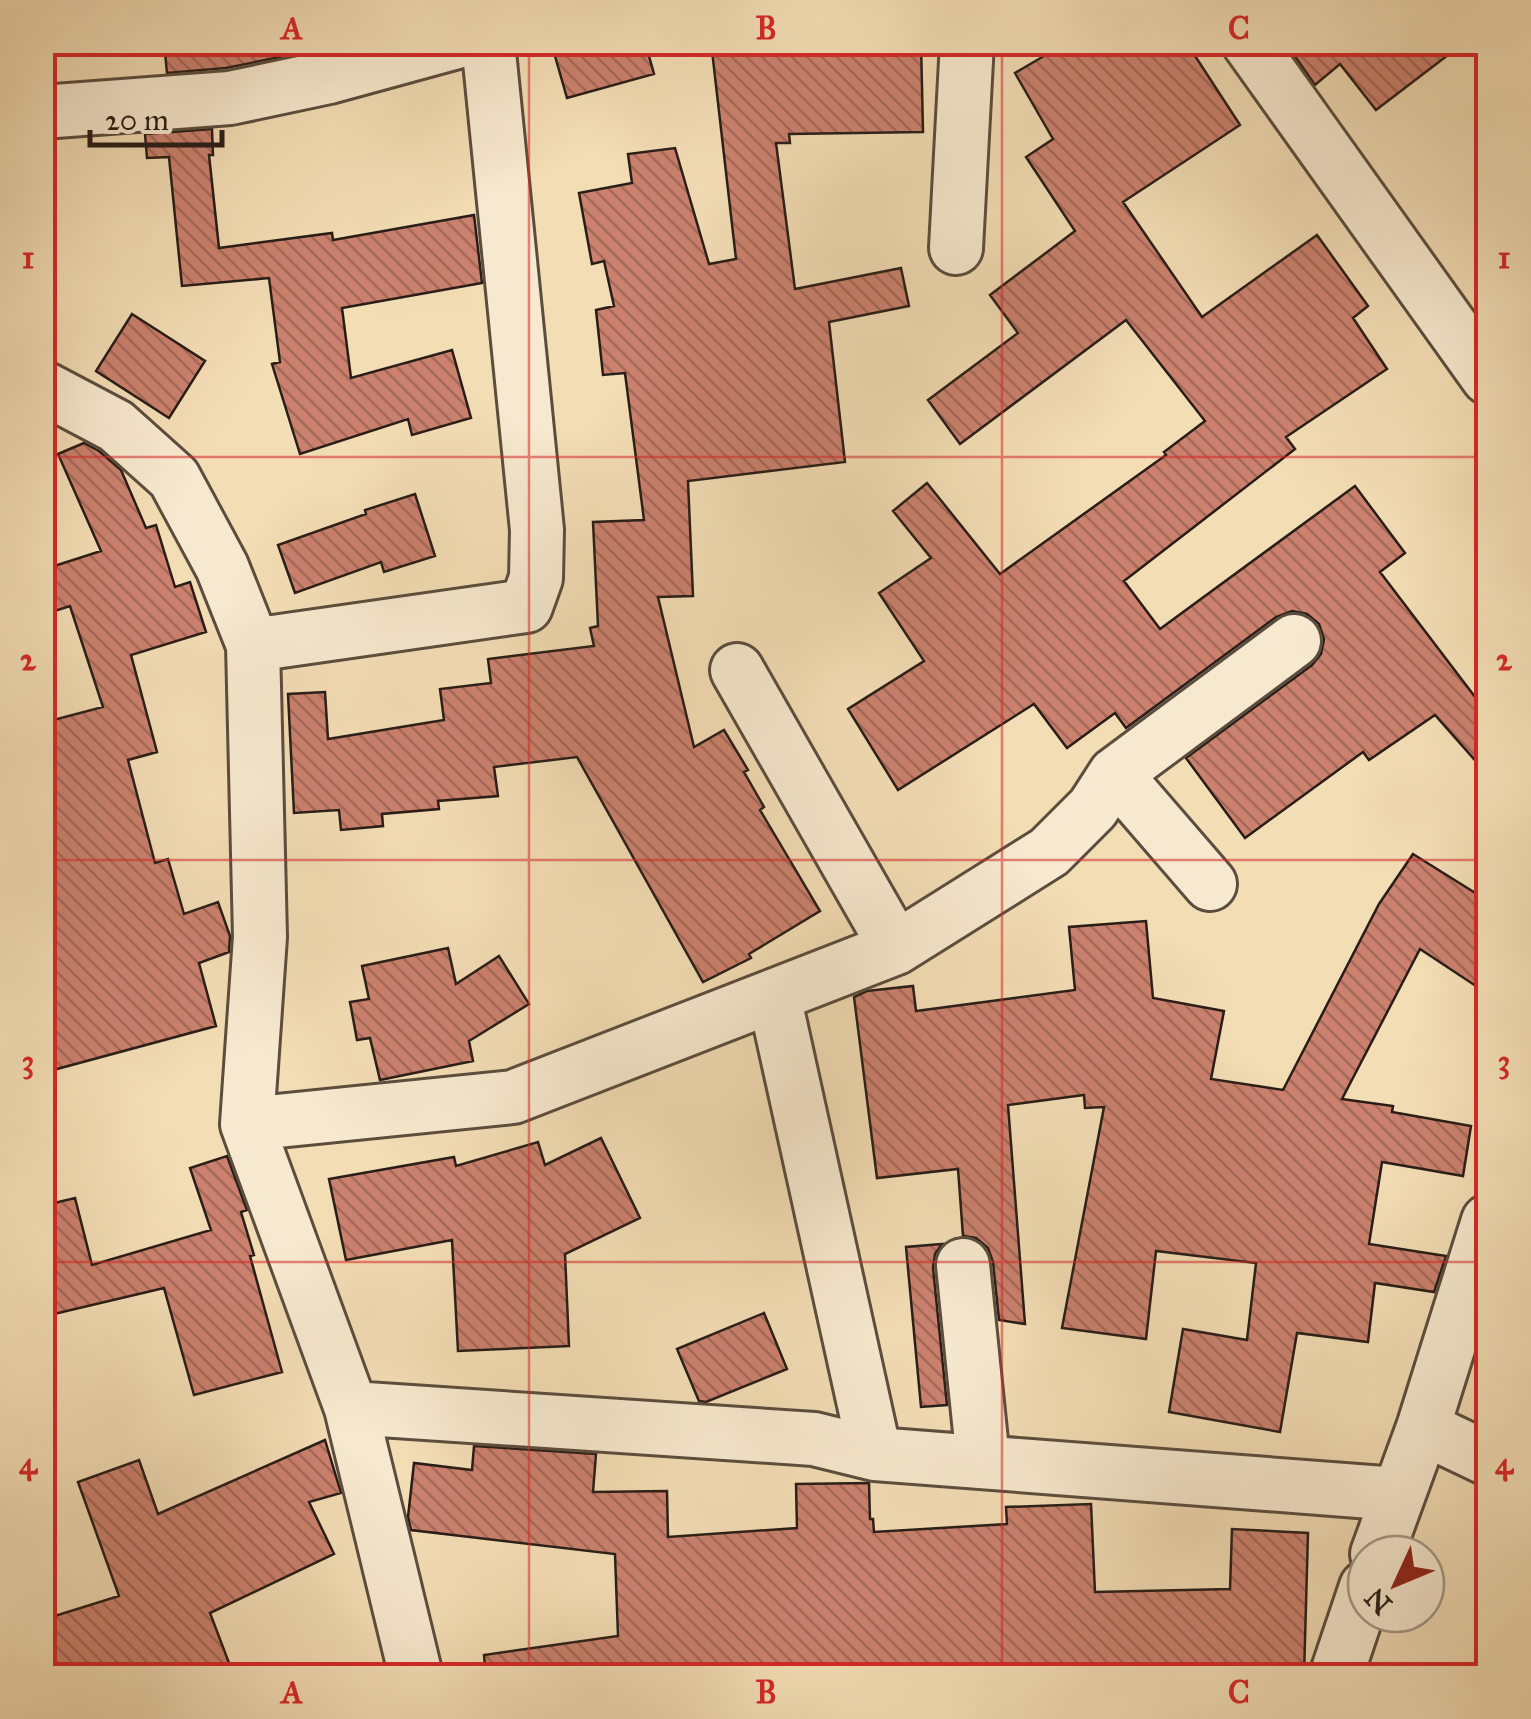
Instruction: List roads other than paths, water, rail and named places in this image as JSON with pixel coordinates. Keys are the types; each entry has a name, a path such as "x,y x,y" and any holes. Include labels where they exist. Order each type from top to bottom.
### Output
{"street":[{"path":"42,112 230,98 329,77 457,42"},
{"path":"253,644 526,606 536,578 536,530 488,42"},
{"path":"956,248 967,42"},
{"path":"1248,42 1488,378"},
{"path":"42,388 116,426 174,478 222,567 253,644 260,937 247,1124 351,1408 416,1676"},
{"path":"247,1124 513,1097 896,948 1049,852 1093,808 1115,774 1294,642"},
{"path":"737,670 896,948"},
{"path":"1115,774 1210,884"},
{"path":"774,996 876,1454"},
{"path":"1384,1534 1423,1428 1488,1221"},
{"path":"963,1265 983,1461"},
{"path":"351,1408 814,1439 876,1454 1397,1494"},
{"path":"1423,1428 1488,1458"},
{"path":"1336,1676 1350,1634"}]}
